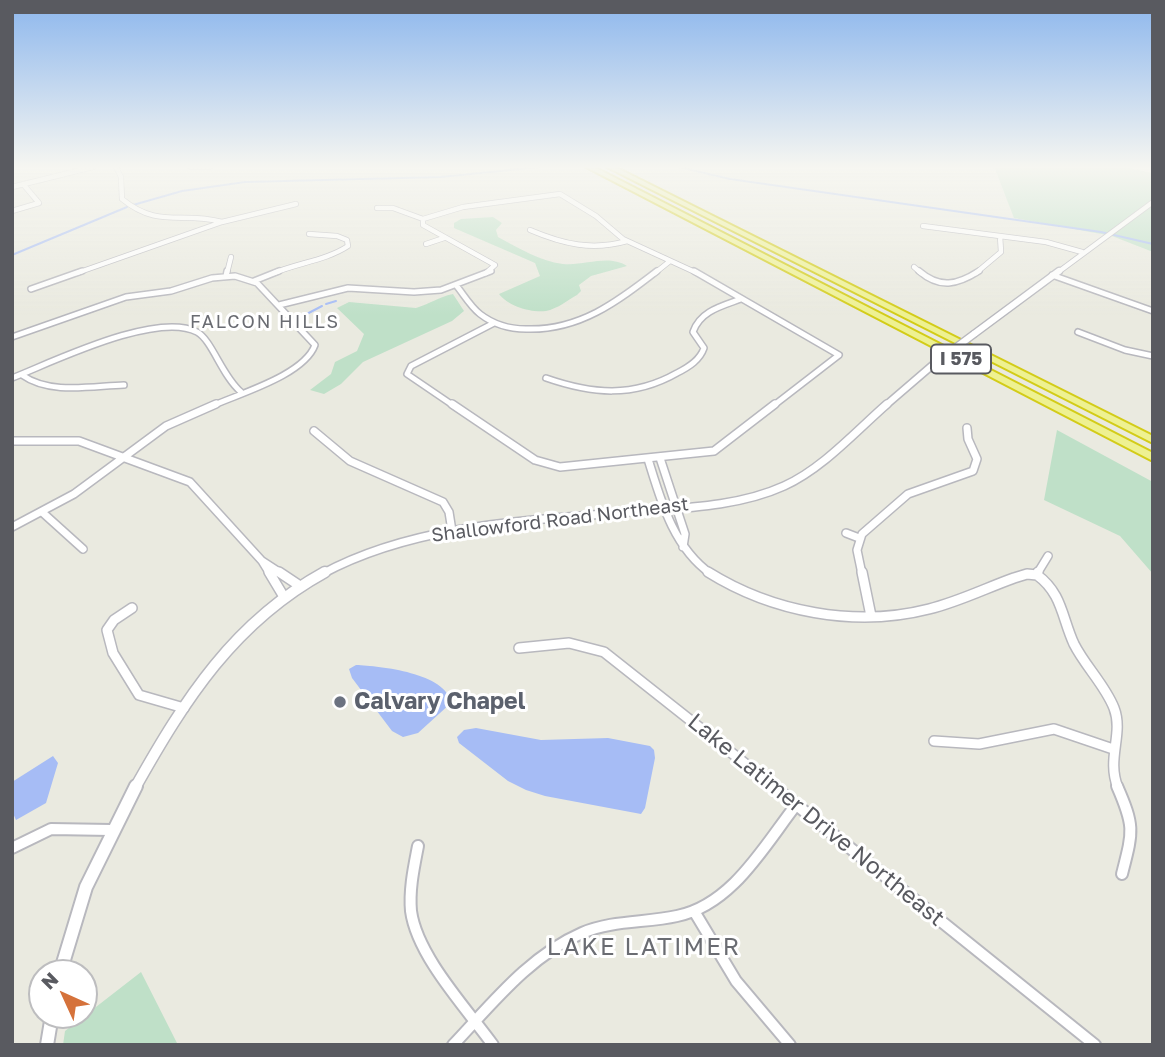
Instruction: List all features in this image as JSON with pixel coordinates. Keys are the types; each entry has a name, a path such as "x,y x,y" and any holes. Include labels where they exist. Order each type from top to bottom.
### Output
{"highway":[{"name":"I 575","path":"685,216 1153,458"},
{"path":"697,216 1153,449"},
{"name":"I 575","path":"708,216 1153,440"},
{"path":"815,270 1153,449"}],"street":[{"path":"147,216 211,218 222,222"},
{"path":"31,289 222,222 245,216"},
{"path":"416,216 423,219 432,216"},
{"path":"494,323 403,371 542,464 560,467 648,460 720,449 842,356 692,270 627,241 596,216"},
{"name":"Shallowford Road Northeast","path":"63,959 72,921 95,863 111,830 184,708 228,647 284,597 337,565 379,548 452,531 749,498 791,484 935,363 1133,216"},
{"path":"423,219 422,224 496,267"},
{"path":"923,226 1046,242 1082,252"},
{"path":"530,230 555,242 578,247 597,247 627,241"},
{"path":"254,281 299,263 336,254 348,246 347,240 341,237 309,234"},
{"path":"914,267 921,274 952,287 958,285 998,258 1001,252 1000,236"},
{"path":"426,244 444,238"},
{"path":"226,276 231,257"},
{"path":"456,285 476,312 494,323 538,330 583,322 670,261"},
{"path":"279,305 348,288 414,292 456,285 496,267 503,267"},
{"path":"12,337 126,297 171,291 226,276 254,281 313,342 314,351 289,373 173,422 84,487 12,527"},
{"path":"1050,276 1153,310"},
{"path":"546,378 568,387 600,393 636,391 660,384 701,357 704,348 693,332 701,317 741,299"},
{"path":"12,378 136,331 177,326 191,329 204,338 226,377 241,392"},
{"path":"1078,332 1125,350 1153,356"},
{"path":"22,375 31,383 45,386 124,384"},
{"path":"871,616 857,550 859,538 908,494 973,471 978,455 966,436 967,428"},
{"path":"314,431 347,459 443,502 448,508 452,531"},
{"path":"12,441 79,441 178,477 199,489 262,561 284,597"},
{"path":"660,458 685,534 683,547"},
{"path":"648,460 664,507 683,547 696,563 712,575 763,600 815,613 901,615 928,610 1027,573 1037,575 1048,583 1058,596 1074,643 1114,708 1117,724 1113,749 1114,782 1131,818 1131,839 1122,874"},
{"path":"42,512 83,549"},
{"path":"846,533 859,538"},
{"path":"1037,575 1048,556"},
{"path":"262,561 300,586"},
{"path":"132,608 106,631 108,645 139,695 184,708"},
{"name":"Lake Latimer Drive Northeast","path":"519,648 562,641 598,648 616,659 1095,1045"},
{"path":"934,741 986,743 1055,729 1113,749"},
{"path":"453,1045 544,956 583,933 694,911 715,898 737,877 796,804"},
{"path":"12,848 51,829 111,830"},
{"path":"418,846 411,893 413,922 427,949 493,1045"},
{"path":"694,911 736,981 790,1045"}],"green space":[{"path":"1153,216 1153,252 1112,236 1014,218"},
{"path":"493,217 502,223 496,230 498,237 529,254 563,264 612,261 627,266 591,276 579,285 581,291 577,295 554,308 534,311 520,308 499,294 540,276 535,263 454,228 454,223 461,219"},
{"path":"453,294 464,311 452,321 363,362 341,384 324,394 310,390 331,374 335,362 357,351 364,334 337,308 349,302 416,308"},
{"path":"1057,430 1153,482 1153,574 1120,536 1044,500"},
{"path":"141,972 178,1045 63,1045 68,1029 98,1029 98,1005"}],"water":[{"path":"356,665 380,667 426,678 447,693 451,703 418,733 403,737 392,731 352,678 349,669"},
{"path":"476,728 541,740 608,738 650,746 654,750 655,758 645,808 641,814 526,790 508,781 459,743 457,737 464,730"},
{"path":"53,756 58,763 46,803 16,820 12,811 12,782"}],"waterway":[{"path":"12,255 105,216"},
{"path":"991,216 1101,232 1153,244"},
{"path":"326,304 336,301"},
{"path":"301,317 322,306"}],"place":[{"name":"Calvary Chapel","path":"340,702"}],"district":[{"name":"FALCON HILLS","path":"265,322"},
{"name":"LAKE LATIMER","path":"644,947"}]}
